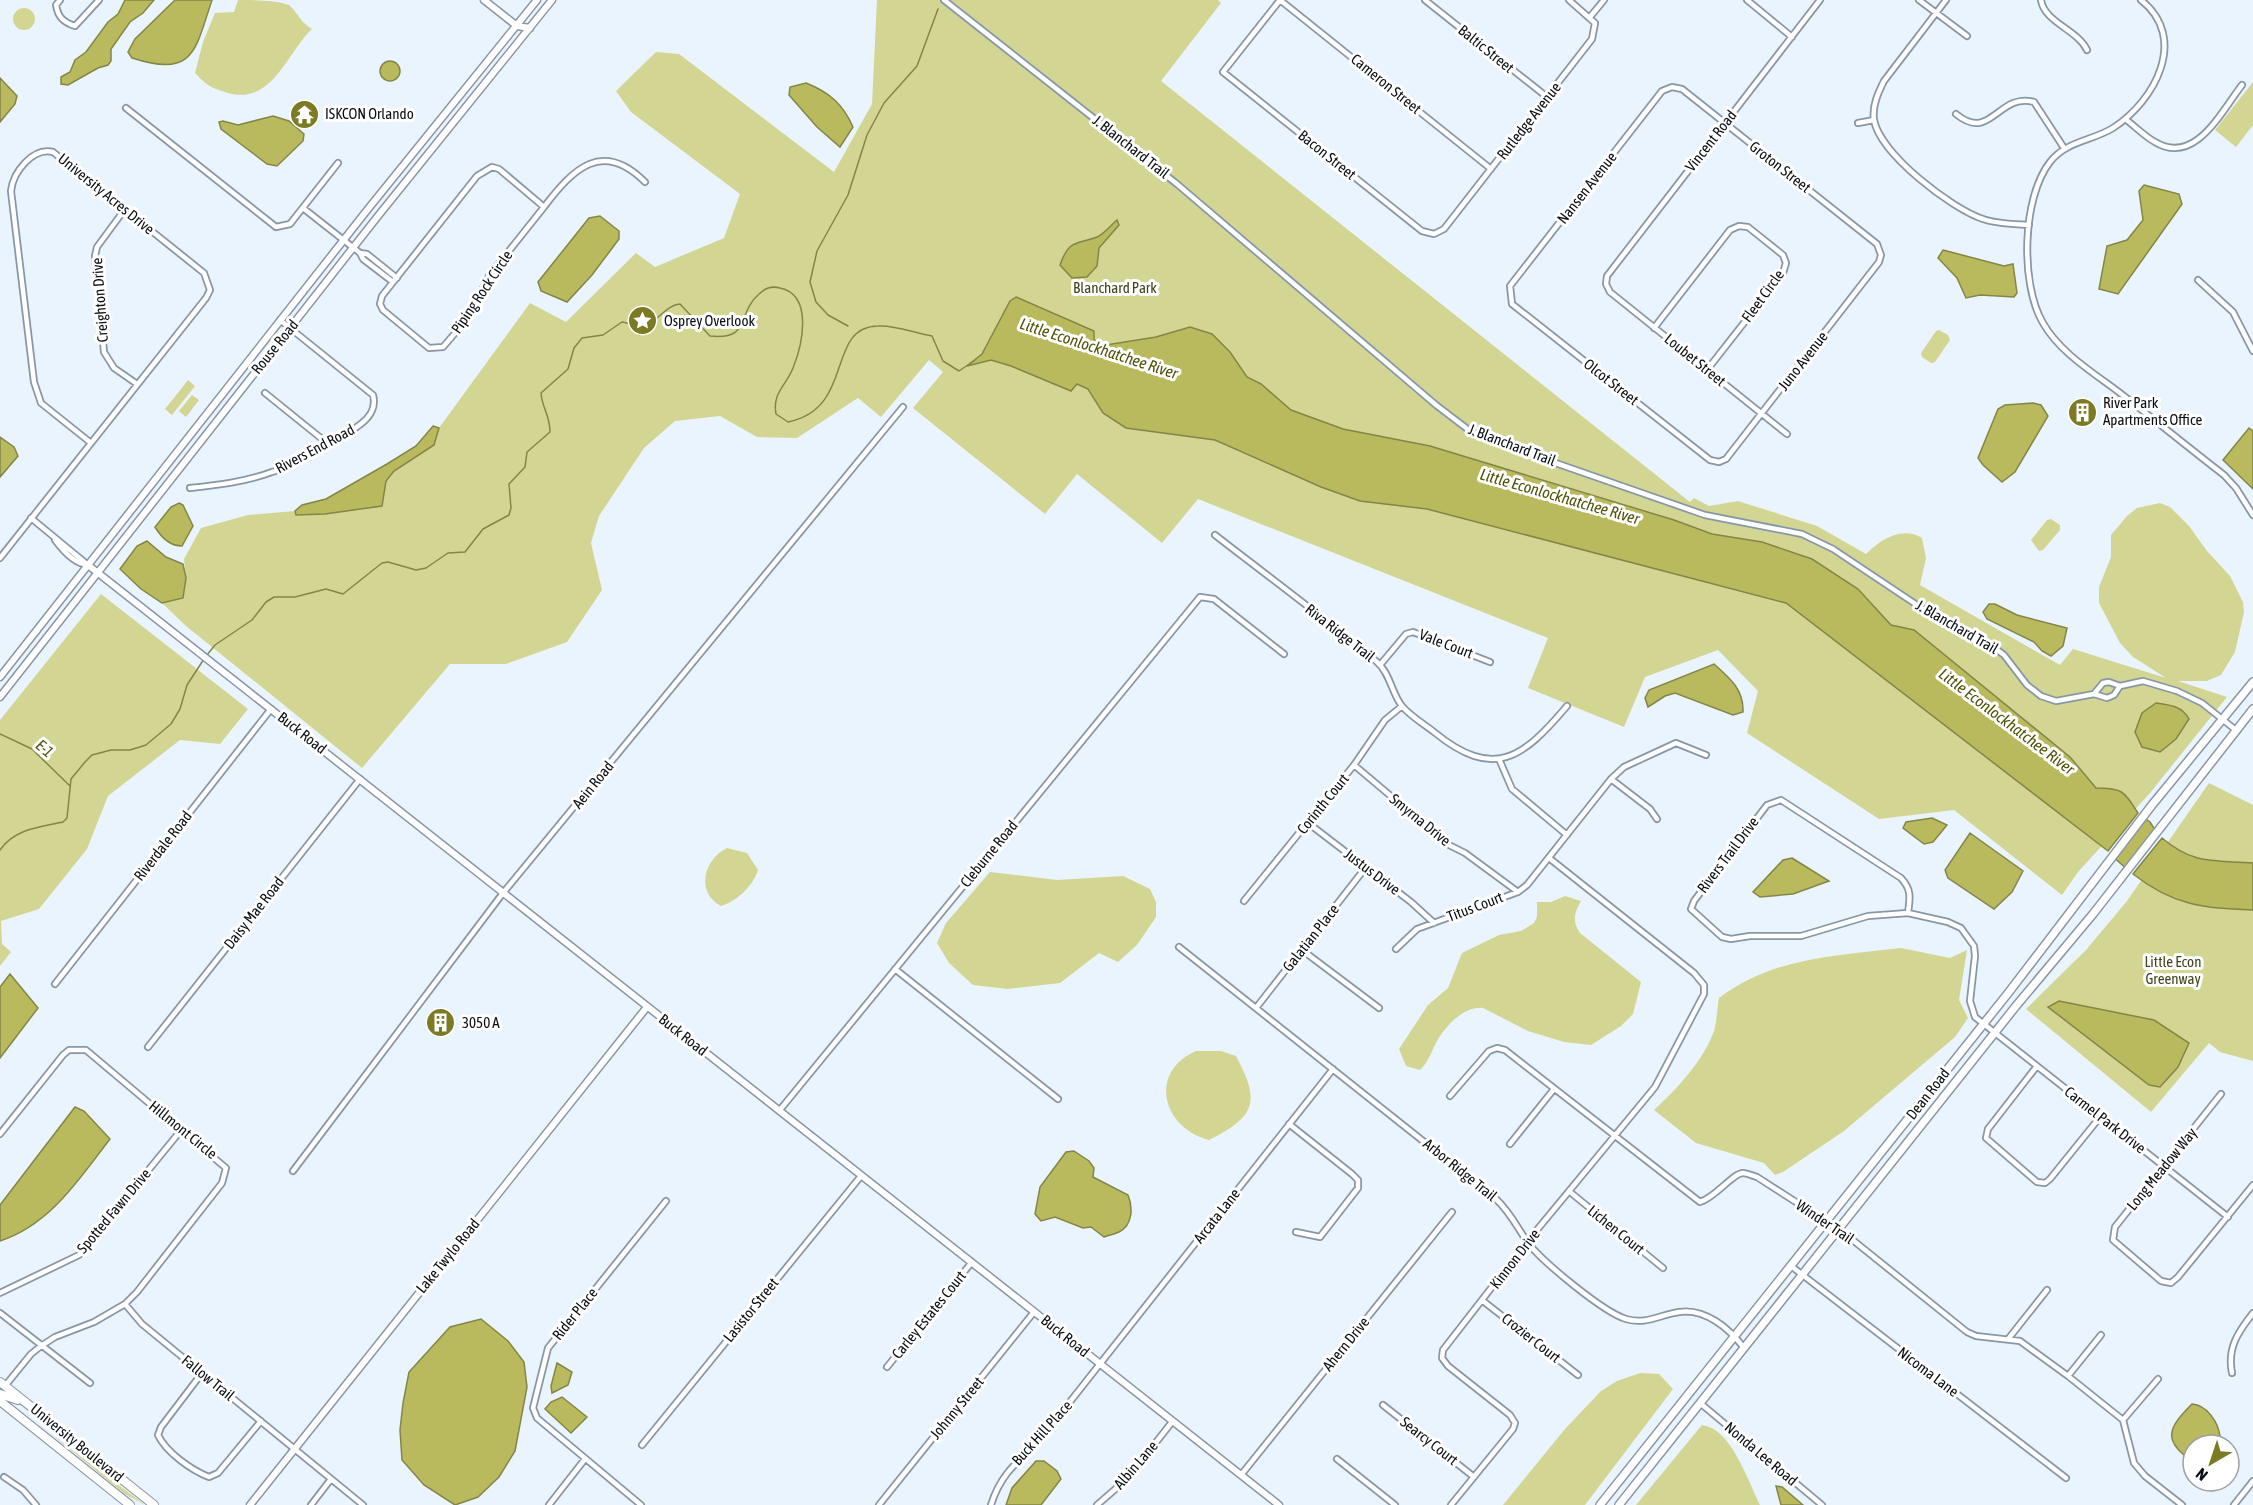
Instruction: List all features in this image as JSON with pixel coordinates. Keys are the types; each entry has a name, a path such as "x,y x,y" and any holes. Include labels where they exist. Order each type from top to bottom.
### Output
{"main road":[{"name":"Dean Road","path":"1600,1505 1983,1024 2102,868 2253,682"},
{"name":"Dean Road","path":"1619,1505 1995,1033 2169,819 2253,709"},
{"name":"University Boulevard","path":"2,1385 154,1505"},
{"path":"0,1394 30,1406"},
{"name":"University Boulevard","path":"0,1402 130,1505"}],"street":[{"path":"60,0 56,5 58,15 66,23 75,26 99,0"},
{"path":"484,0 517,26 530,28"},
{"name":"Rouse Road","path":"0,677 280,320 537,0"},
{"name":"Rouse Road","path":"0,697 552,0"},
{"name":"J. Blanchard Trail","path":"944,0 1177,184 1436,405 1470,431 1705,515 1802,534 1833,549 1932,615 1992,646 2004,655 2027,685 2041,696 2063,701 2094,694 2103,698 2111,697 2120,686"},
{"name":"Bacon Street","path":"1280,0 1223,72 1422,231 1434,234"},
{"name":"Cameron Street","path":"1280,0 1491,169"},
{"name":"Baltic Street","path":"1425,0 1547,97"},
{"path":"1569,0 1590,17 1604,0"},
{"path":"1746,0 1792,36"},
{"name":"Vincent Road","path":"1606,284 1607,276 1820,0"},
{"path":"1919,0 1966,36"},
{"path":"1946,0 1884,81 1877,95 1874,120 1881,140 1892,154 1953,204 1985,220 2029,225"},
{"path":"2041,0 2046,12 2083,42 2087,50"},
{"path":"2141,0 2158,20 2165,35 2166,51 2156,81 2125,119 2098,136 2064,148 2043,173 2036,190 2029,225 2028,257 2033,296 2043,324 2054,339 2224,475 2236,488 2253,514"},
{"name":"Rutledge Avenue","path":"1434,234 1444,229 1592,39 1595,23 1590,17"},
{"path":"2125,119 2165,147 2177,149 2188,147 2204,135 2242,85"},
{"name":"Groton Street","path":"1672,87 1682,89 1877,244 1881,255"},
{"name":"Nansen Avenue","path":"1510,296 1510,286 1662,91 1672,87"},
{"path":"1956,114 1967,123 1976,125 2014,101 2024,99 2034,102 2064,148"},
{"path":"126,108 276,227 290,224 338,163"},
{"path":"1858,123 1874,120"},
{"name":"University Acres Drive","path":"0,558 206,298 210,283 204,273 125,209 53,152 44,150 36,152 12,183 36,393 41,403 91,443"},
{"path":"544,207 564,180 578,168 594,162 621,164 645,182"},
{"name":"Piping Rock Circle","path":"492,167 499,169 544,207 489,276 469,317 443,347 429,348 383,310 380,304 381,296 485,169 492,167"},
{"path":"303,208 393,282"},
{"name":"Creighton Drive","path":"125,209 97,247 95,256 104,352 114,368 137,384"},
{"name":"Fleet Circle","path":"1654,328 1730,230 1738,226 1748,227 1784,255 1786,263 1784,273 1707,370"},
{"path":"360,253 367,254 397,278"},
{"name":"Juno Avenue","path":"1719,462 1726,459 1762,414 1879,262 1881,255"},
{"path":"377,270 381,265"},
{"path":"2198,280 2233,312 2253,351"},
{"name":"Loubet Street","path":"1606,284 1610,292 1787,434"},
{"name":"Olcot Street","path":"1510,296 1512,304 1710,460 1719,462"},
{"name":"Rivers End Road","path":"190,488 234,483 274,472 361,424 372,410 375,402 373,395 280,320"},
{"path":"265,393 327,443"},
{"name":"Aein Road","path":"293,1171 503,893 903,407"},
{"name":"Buck Road","path":"31,518 63,548 189,643 1279,1505"},
{"name":"Riva Ridge Trail","path":"1215,535 1380,665 1402,706 1445,741 1479,758 1499,759"},
{"name":"Cleburne Road","path":"780,1111 1200,597 1214,599 1284,654"},
{"name":"Vale Court","path":"1380,665 1406,634 1413,632 1490,662"},
{"name":"J. Blanchard Trail","path":"2094,694 2103,683 2109,682 2120,686 2142,681 2177,691 2202,703 2237,731"},
{"name":"Corinth Court","path":"1244,901 1354,765 1385,720 1402,706"},
{"path":"1567,706 1530,746 1499,759 1512,789 1567,835"},
{"name":"Riverdale Road","path":"55,984 271,709"},
{"path":"1549,858 1611,779 1624,767 1676,743 1706,755"},
{"name":"Smyrna Drive","path":"1354,765 1449,845 1518,892"},
{"name":"Daisy Mae Road","path":"148,1047 360,779"},
{"path":"1611,779 1650,810 1657,819"},
{"name":"Rivers Trail Drive","path":"1908,913 1911,895 1909,886 1901,878 1781,800 1767,806 1694,901 1691,909 1722,936 1731,939 1750,936 1801,936 1868,916 1908,913 1948,922 1961,928 1968,936 1975,956 1971,1010 1983,1024"},
{"name":"Justus Drive","path":"1308,823 1434,923"},
{"name":"Titus Court","path":"1396,949 1417,929 1518,892 1527,885 1549,858"},
{"name":"Kinnon Drive","path":"1451,1505 1513,1429 1515,1423 1510,1415 1448,1366 1442,1358 1443,1350 1666,1069 1704,994 1704,985 1694,973 1549,858"},
{"name":"Galatian Place","path":"1256,1008 1366,867"},
{"name":"Arbor Ridge Trail","path":"1179,947 1496,1199 1508,1210 1527,1242 1541,1257 1611,1312 1639,1322 1656,1320 1678,1312 1695,1311 1711,1318 1735,1336 1744,1348"},
{"path":"1302,950 1379,1008"},
{"path":"895,969 1058,1099"},
{"name":"Lake Twylo Road","path":"250,1505 647,1006"},
{"name":"Carmel Park Drive","path":"1983,1024 2228,1217"},
{"name":"Hillmont Circle","path":"0,1134 63,1055 78,1048 86,1050 220,1160 226,1168 226,1175 137,1292 115,1312 94,1323 55,1337 41,1346 2,1385"},
{"name":"Winder Trail","path":"1450,1096 1489,1051 1497,1048 1506,1050 1700,1202 1711,1198 1729,1180 1743,1173 1757,1177 1827,1221 1967,1332 1976,1336 2009,1338 2028,1345 2123,1420"},
{"path":"2037,1066 1988,1129 1986,1138 2029,1175 2045,1183 2050,1179 2100,1117"},
{"name":"Arcata Lane","path":"1100,1364 1333,1068"},
{"path":"1510,1144 1554,1089"},
{"name":"Long Meadow Way","path":"2221,1094 2115,1227 2113,1240 2161,1281 2171,1283 2228,1217"},
{"path":"1289,1125 1353,1174 1358,1188 1320,1237 1296,1232"},
{"name":"Spotted Fawn Drive","path":"0,1293 79,1255 182,1129"},
{"name":"Lasistor Street","path":"642,1445 861,1176"},
{"path":"2228,1217 2253,1185"},
{"name":"Lichen Court","path":"1570,1192 1663,1268"},
{"name":"Rider Place","path":"641,1505 537,1418 533,1408 548,1348 666,1201"},
{"name":"Ahern Drive","path":"1241,1475 1452,1212"},
{"name":"Carley Estates Court","path":"887,1367 972,1262"},
{"name":"Nicoma Lane","path":"1791,1266 2066,1478"},
{"path":"2009,1338 2047,1290"},
{"name":"Crozier Court","path":"1483,1301 1578,1375"},
{"name":"Fallow Trail","path":"124,1304 142,1324 363,1505"},
{"name":"Johnny Street","path":"879,1505 1034,1312"},
{"path":"0,1313 90,1383"},
{"path":"2232,1373 2230,1356 2232,1346 2237,1333 2253,1313"},
{"path":"2068,1376 2101,1335"},
{"name":"Buck Hill Place","path":"991,1505 997,1485 1026,1451 1040,1441 1100,1364"},
{"path":"202,1373 158,1435 171,1450 199,1473 209,1477 218,1473 261,1421"},
{"path":"2158,1379 2123,1420 2134,1463 2145,1476 2182,1505"},
{"name":"Nonda Lee Road","path":"1700,1404 1822,1505"},
{"name":"Searcy Court","path":"1383,1405 1474,1477"},
{"name":"Albin Lane","path":"1097,1505 1127,1479 1172,1422"},
{"path":"549,1505 585,1459"},
{"path":"1337,1459 1395,1505"},
{"path":"4,1477 23,1490 36,1505"},
{"path":"311,1505 332,1479"},
{"path":"2234,1505 2253,1481"}],"green space":[{"path":"238,0 284,3 289,5 312,29 267,85 255,92 241,95 212,87 195,73 203,42 215,13 234,12"},
{"name":"Blanchard Park","path":"877,0 1218,0 1221,3 1161,81 1690,502 1694,498 1709,506 1738,501 1817,526 1866,554 1878,543 1892,536 1907,533 1914,535 1922,538 1926,558 1920,585 2060,665 2073,649 2166,678 2133,657 2120,643 2099,603 2099,587 2111,557 2111,535 2137,508 2160,503 2170,507 2189,526 2207,551 2230,576 2243,602 2244,612 2235,652 2221,675 2207,681 2178,681 2227,697 2150,793 2078,872 2062,895 1954,810 1879,819 1747,733 1758,691 1718,650 1645,677 1624,727 1528,688 1548,638 1198,499 1162,543 1077,474 1045,514 913,408 943,372 929,360 881,417 858,398 797,438 757,437 720,416 675,421 644,448 599,516 591,543 602,590 567,642 506,664 450,664 362,768 186,626 162,603 183,598 186,578 184,559 201,528 248,515 295,511 297,515 382,506 386,481 394,471 434,445 439,428 530,303 566,322 636,253 655,267 724,238 740,194 631,112 616,91 656,52 679,54 834,172 872,104"},
{"path":"24,8 32,11 35,19 32,27 24,30 16,27 13,19 16,11"},
{"path":"2253,82 2253,125 2236,147 2215,130"},
{"path":"1939,330 1948,335 1950,340 1935,362 1931,363 1922,357 1921,353"},
{"path":"188,380 195,386 172,415 165,409"},
{"path":"192,395 199,400 186,417 179,411"},
{"path":"2051,519 2060,525 2060,530 2043,550 2039,551 2031,540 2047,520"},
{"path":"101,594 248,709 220,744 180,740 108,796 87,849 39,909 1,921 2,944 11,952 0,966 0,720"},
{"name":"Little Econ Greenway","path":"2209,783 2253,805 2253,1061 2220,1052 2209,1043 2151,1112 2026,1009 2086,950 2127,901"},
{"path":"727,848 747,853 758,870 744,892 733,901 721,906 713,900 705,884 708,867 719,853"},
{"path":"990,872 1057,880 1123,876 1150,889 1156,902 1156,917 1137,945 1118,962 1099,953 1060,983 1008,989 973,985 949,963 937,943 946,923"},
{"path":"1565,896 1581,901 1575,917 1580,933 1641,982 1633,1014 1621,1026 1591,1045 1564,1042 1528,1031 1483,1008 1476,1008 1461,1014 1448,1025 1420,1070 1406,1066 1399,1049 1428,1005 1448,988 1462,953 1499,935 1521,931 1534,923 1537,917 1537,902 1551,902"},
{"path":"1901,948 1950,958 1967,950 1959,1000 1968,1018 1955,1037 1844,1131 1783,1172 1775,1175 1764,1163 1696,1143 1654,1110 1680,1084 1703,1053 1714,1031 1719,998 1740,984 1783,966 1829,957"},
{"path":"1196,1051 1221,1051 1236,1056 1249,1085 1251,1096 1250,1106 1245,1115 1237,1123 1209,1140 1193,1134 1180,1124 1167,1099 1167,1085 1171,1072 1181,1060"},
{"path":"1640,1373 1659,1374 1673,1389 1585,1505 1503,1505 1565,1429 1601,1391 1617,1381"},
{"path":"1702,1425 1722,1435 1730,1445 1760,1505 1636,1505"},
{"path":"50,1433 145,1505 125,1494"}],"water":[{"path":"125,0 154,0 143,13 130,22 111,49 111,61 108,65 68,85 61,84 61,77 70,72 75,60 86,52 108,22 118,14"},
{"path":"175,0 212,0 196,46 181,62 153,63 132,58 128,52 135,39"},
{"path":"390,61 397,64 400,71 397,78 390,81 383,78 380,71 383,64"},
{"path":"0,78 17,96 15,104 0,122"},
{"path":"806,83 822,90 840,105 849,119 853,127 840,147 817,127 789,95 790,87"},
{"path":"273,116 289,121 304,134 303,141 277,166 267,164 221,129 219,122 238,125"},
{"path":"2144,185 2179,194 2182,204 2118,294 2099,289 2107,246 2127,240 2143,220 2139,191"},
{"path":"600,216 619,231 619,239 592,275 567,302 541,291 538,282 589,218"},
{"path":"1117,220 1119,225 1099,248 1097,266 1087,277 1072,278 1060,265 1070,247 1100,236"},
{"path":"1943,250 2004,266 2013,264 2017,293 2014,297 1980,295 1966,298 1957,278 1938,258"},
{"path":"1016,297 1094,331 1094,340 1106,345 1156,337 1190,327 1212,334 1230,352 1247,377 1261,384 1291,410 1343,429 1430,446 1674,520 1712,534 1762,542 1812,559 1858,589 1891,625 1914,630 2070,757 2096,788 2121,792 2129,799 2138,813 2108,851 1786,603 1427,509 1360,501 1321,487 1215,440 1126,428 1103,413 1088,389 1077,384 1071,391 991,360 967,366 982,354 1010,301"},
{"path":"2033,403 2041,405 2048,416 2015,472 2002,482 1978,458 1998,409 2005,405"},
{"path":"433,426 439,428 434,445 394,471 386,481 382,506 325,514 296,515 295,511 302,505 326,499 416,446"},
{"path":"2249,428 2253,431 2253,489 2223,460"},
{"path":"0,437 14,447 18,456 0,477"},
{"path":"179,503 183,505 193,526 182,546 166,540 155,527 171,507"},
{"path":"147,541 166,557 183,564 186,578 183,598 162,603 141,589 120,569 137,546"},
{"path":"1989,604 1995,604 2017,615 2067,628 2063,646 2051,656 2042,651 2034,642 1987,619 1983,612"},
{"path":"1714,664 1738,691 1743,704 1743,712 1733,715 1675,693 1665,696 1648,707 1645,698 1649,690"},
{"path":"2156,703 2179,709 2189,719 2176,739 2160,752 2142,747 2135,732 2142,713"},
{"path":"2143,817 2150,822 2157,833 2128,870 2112,856"},
{"path":"1932,818 1947,825 1933,842 1924,844 1903,828 1906,822"},
{"path":"1970,833 2023,871 2012,892 1994,909 1948,878 1945,870"},
{"path":"2162,838 2184,853 2204,860 2253,863 2253,910 2204,906 2176,899 2148,885 2133,874"},
{"path":"1792,858 1829,881 1793,894 1760,897 1753,892 1783,860"},
{"path":"10,974 38,1008 0,1058 0,987"},
{"path":"2059,1001 2154,1020 2189,1043 2178,1067 2160,1087 2149,1085 2048,1007"},
{"path":"75,1107 84,1111 110,1139 75,1185 49,1212 18,1234 0,1241 0,1205"},
{"path":"1074,1151 1089,1161 1094,1168 1093,1177 1128,1195 1131,1215 1127,1225 1119,1232 1104,1237 1091,1227 1083,1228 1055,1217 1041,1221 1035,1214 1040,1187 1066,1152"},
{"path":"481,1319 508,1341 524,1362 527,1387 515,1451 499,1477 478,1497 455,1505 424,1485 402,1460 400,1430 403,1403 409,1372 450,1327"},
{"path":"557,1363 572,1372 568,1385 552,1393 551,1386"},
{"path":"562,1397 587,1417 571,1433 545,1409 551,1402"},
{"path":"2192,1404 2197,1405 2211,1415 2219,1433 2181,1433 2181,1452 2172,1440 2172,1433 2178,1420"},
{"path":"1036,1461 1044,1461 1057,1471 1061,1479 1041,1505 1006,1505 1012,1488"},
{"path":"1776,1486 1782,1487 1803,1505 1781,1505"}],"waterway":[{"path":"848,326 828,315 816,302 810,282 817,251 848,195 867,135 884,103 917,66 938,9"},
{"name":"Little Econlockhatchee River","path":"207,655 215,645 252,620 266,602 274,597 295,597 326,589 343,594 382,563 388,562 416,570 426,568 448,553 465,552 483,529 509,515 511,508 509,484 525,467 527,452 550,432 541,393 568,369 574,348 582,338 603,335 622,322 647,324 680,304 710,336 723,336 738,330 752,302 764,290 777,287 791,293 798,300 801,311 802,335 793,368 778,395 775,407 776,414 788,422 809,414 823,401 832,386 851,339 862,330 885,326 932,336 943,361 959,371 975,360"},
{"name":"Little Econlockhatchee River","path":"0,850 20,833 63,822 67,818 71,779 92,755 111,750 130,750 146,745 171,724 180,709 187,685 204,659"},
{"name":"E-1","path":"0,734 32,749 70,786"}],"place":[{"name":"ISKCON Orlando","path":"304,114"},
{"name":"Osprey Overlook","path":"643,321"},
{"name":"River Park Apartments Office","path":"2082,412"},
{"name":"3050 A","path":"441,1023"}]}
